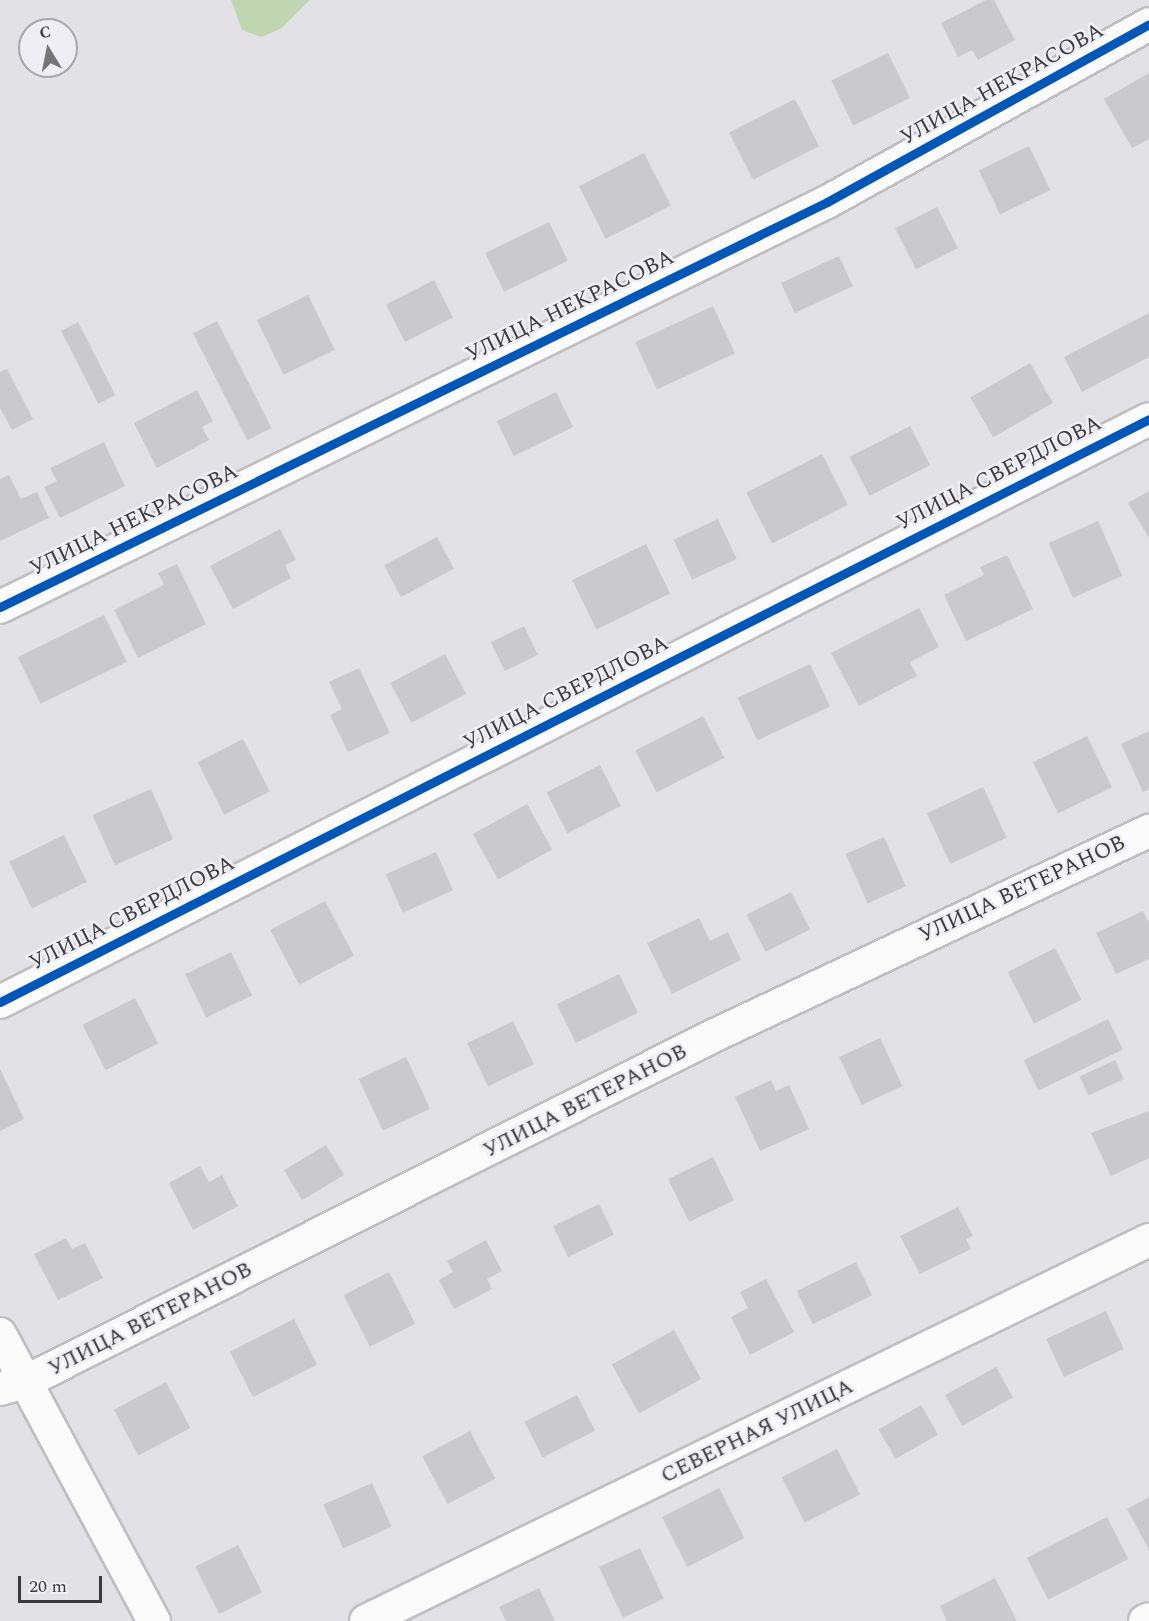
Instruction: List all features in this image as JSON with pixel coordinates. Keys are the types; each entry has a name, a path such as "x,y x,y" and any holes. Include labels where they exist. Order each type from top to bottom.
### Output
{"street":[{"name":"УЛИЦА НЕКРАСОВА","path":"0,607 827,202 1149,24"},
{"name":"УЛИЦА СВЕРДЛОВА","path":"0,1002 1149,419"},
{"name":"УЛИЦА ВЕТЕРАНОВ","path":"13,1385 713,1036 1149,831"},
{"name":"СЕВЕРНАЯ УЛИЦА","path":"366,1621 1149,1240"},
{"path":"0,1334 13,1385 154,1621"},
{"path":"1145,1621 1149,1619"}],"green space":[{"path":"231,0 310,0 282,28 262,37 242,30"}],"building":[{"path":"986,0 994,0 1015,40 978,60 972,50 958,57 941,23"},
{"path":"888,53 910,98 853,126 831,81"},
{"path":"1149,73 1149,139 1132,148 1104,99"},
{"path":"795,99 819,146 753,180 729,133"},
{"path":"1029,146 1050,190 1000,215 979,171"},
{"path":"644,153 671,206 606,239 579,186"},
{"path":"937,207 958,248 916,269 895,228"},
{"path":"549,222 568,261 504,292 485,253"},
{"path":"839,256 853,286 795,313 781,283"},
{"path":"434,280 453,317 405,342 386,305"},
{"path":"308,295 335,350 284,375 257,320"},
{"path":"713,306 735,353 657,389 635,342"},
{"path":"1149,313 1149,357 1082,392 1064,357"},
{"path":"217,321 271,428 247,440 193,333"},
{"path":"78,322 115,395 98,404 61,331"},
{"path":"1030,363 1053,403 993,437 970,398"},
{"path":"7,369 33,419 12,430 0,408 0,372"},
{"path":"197,390 213,421 202,427 209,440 157,468 134,423"},
{"path":"556,392 573,427 514,456 497,421"},
{"path":"910,426 930,465 869,496 849,457"},
{"path":"104,442 125,486 60,518 44,487 57,481 50,468"},
{"path":"822,454 848,505 772,543 746,493"},
{"path":"9,475 21,499 37,492 49,518 0,541 0,479"},
{"path":"1149,491 1149,538 1128,503"},
{"path":"718,519 737,559 692,580 674,540"},
{"path":"1098,521 1122,576 1073,598 1049,543"},
{"path":"280,529 296,560 285,565 291,578 233,609 210,566"},
{"path":"437,537 454,569 401,597 384,565"},
{"path":"646,544 670,593 596,629 572,580"},
{"path":"1007,555 1033,609 966,641 944,595 984,575 980,567"},
{"path":"177,564 206,624 138,658 114,610 164,585 158,573"},
{"path":"919,608 939,647 910,662 917,676 859,706 831,653"},
{"path":"104,615 127,662 41,704 18,657"},
{"path":"524,626 538,655 505,671 491,642"},
{"path":"445,654 466,694 411,723 390,683"},
{"path":"810,664 830,707 757,740 737,698"},
{"path":"359,668 390,733 348,752 330,715 342,709 329,682"},
{"path":"703,716 724,758 657,792 635,751"},
{"path":"1149,731 1149,789 1143,792 1121,744"},
{"path":"1087,736 1112,787 1058,814 1033,762"},
{"path":"243,739 270,792 224,815 198,762"},
{"path":"600,765 621,806 567,833 547,792"},
{"path":"983,787 1007,838 950,864 927,813"},
{"path":"151,789 173,839 115,865 93,815"},
{"path":"527,804 552,849 498,880 473,834"},
{"path":"64,835 87,882 32,908 9,862"},
{"path":"884,837 906,886 868,903 846,854"},
{"path":"436,852 453,890 403,913 386,874"},
{"path":"791,892 810,929 766,952 746,915"},
{"path":"325,901 354,956 299,985 270,930"},
{"path":"1143,911 1149,923 1149,959 1116,974 1096,933"},
{"path":"699,918 710,941 728,932 741,960 672,994 647,943"},
{"path":"1055,948 1081,1000 1034,1024 1008,972"},
{"path":"231,952 252,995 206,1017 185,974"},
{"path":"619,974 638,1013 576,1043 557,1004"},
{"path":"135,998 158,1043 106,1070 82,1025"},
{"path":"1108,1019 1123,1050 1038,1091 1024,1060"},
{"path":"513,1021 534,1064 488,1086 467,1043"},
{"path":"880,1038 902,1086 862,1105 839,1057"},
{"path":"406,1057 430,1109 383,1131 359,1079"},
{"path":"1115,1060 1124,1079 1089,1096 1080,1076"},
{"path":"0,1069 24,1119 0,1131"},
{"path":"771,1080 776,1091 789,1085 809,1129 760,1151 735,1097"},
{"path":"1149,1111 1149,1158 1111,1176 1091,1133"},
{"path":"326,1145 344,1175 302,1200 284,1170"},
{"path":"713,1157 734,1200 689,1222 668,1179"},
{"path":"200,1166 209,1182 222,1175 238,1206 193,1230 169,1183"},
{"path":"599,1204 614,1235 568,1257 553,1226"},
{"path":"958,1207 973,1236 966,1239 971,1249 920,1274 900,1236"},
{"path":"66,1238 72,1249 85,1243 103,1278 58,1300 34,1254"},
{"path":"486,1240 502,1271 487,1279 492,1289 454,1309 439,1280 453,1272 447,1261"},
{"path":"856,1262 872,1295 813,1324 797,1291"},
{"path":"389,1272 415,1324 370,1347 344,1295"},
{"path":"766,1279 794,1332 750,1355 731,1317 748,1308 740,1292"},
{"path":"1106,1311 1124,1349 1064,1377 1046,1339"},
{"path":"294,1319 317,1364 253,1397 230,1352"},
{"path":"674,1330 701,1379 639,1413 612,1364"},
{"path":"996,1367 1013,1398 962,1426 945,1395"},
{"path":"166,1382 190,1428 138,1456 114,1410"},
{"path":"577,1395 595,1431 543,1457 524,1422"},
{"path":"921,1405 938,1434 896,1459 879,1430"},
{"path":"470,1431 495,1479 448,1504 422,1456"},
{"path":"837,1449 860,1494 805,1523 782,1477"},
{"path":"372,1483 392,1527 343,1548 324,1505"},
{"path":"719,1488 744,1538 687,1567 662,1517"},
{"path":"1149,1497 1149,1550 1127,1509"},
{"path":"1107,1517 1128,1559 1048,1600 1027,1558"},
{"path":"238,1545 262,1592 219,1614 195,1567"},
{"path":"640,1548 664,1599 623,1618 599,1567"},
{"path":"995,1578 1017,1621 947,1621 940,1606"},
{"path":"539,1588 555,1621 506,1621 499,1607"}],"cycle path":[{"path":"0,607 827,202 1149,24"},
{"path":"0,1002 1149,419"}]}
